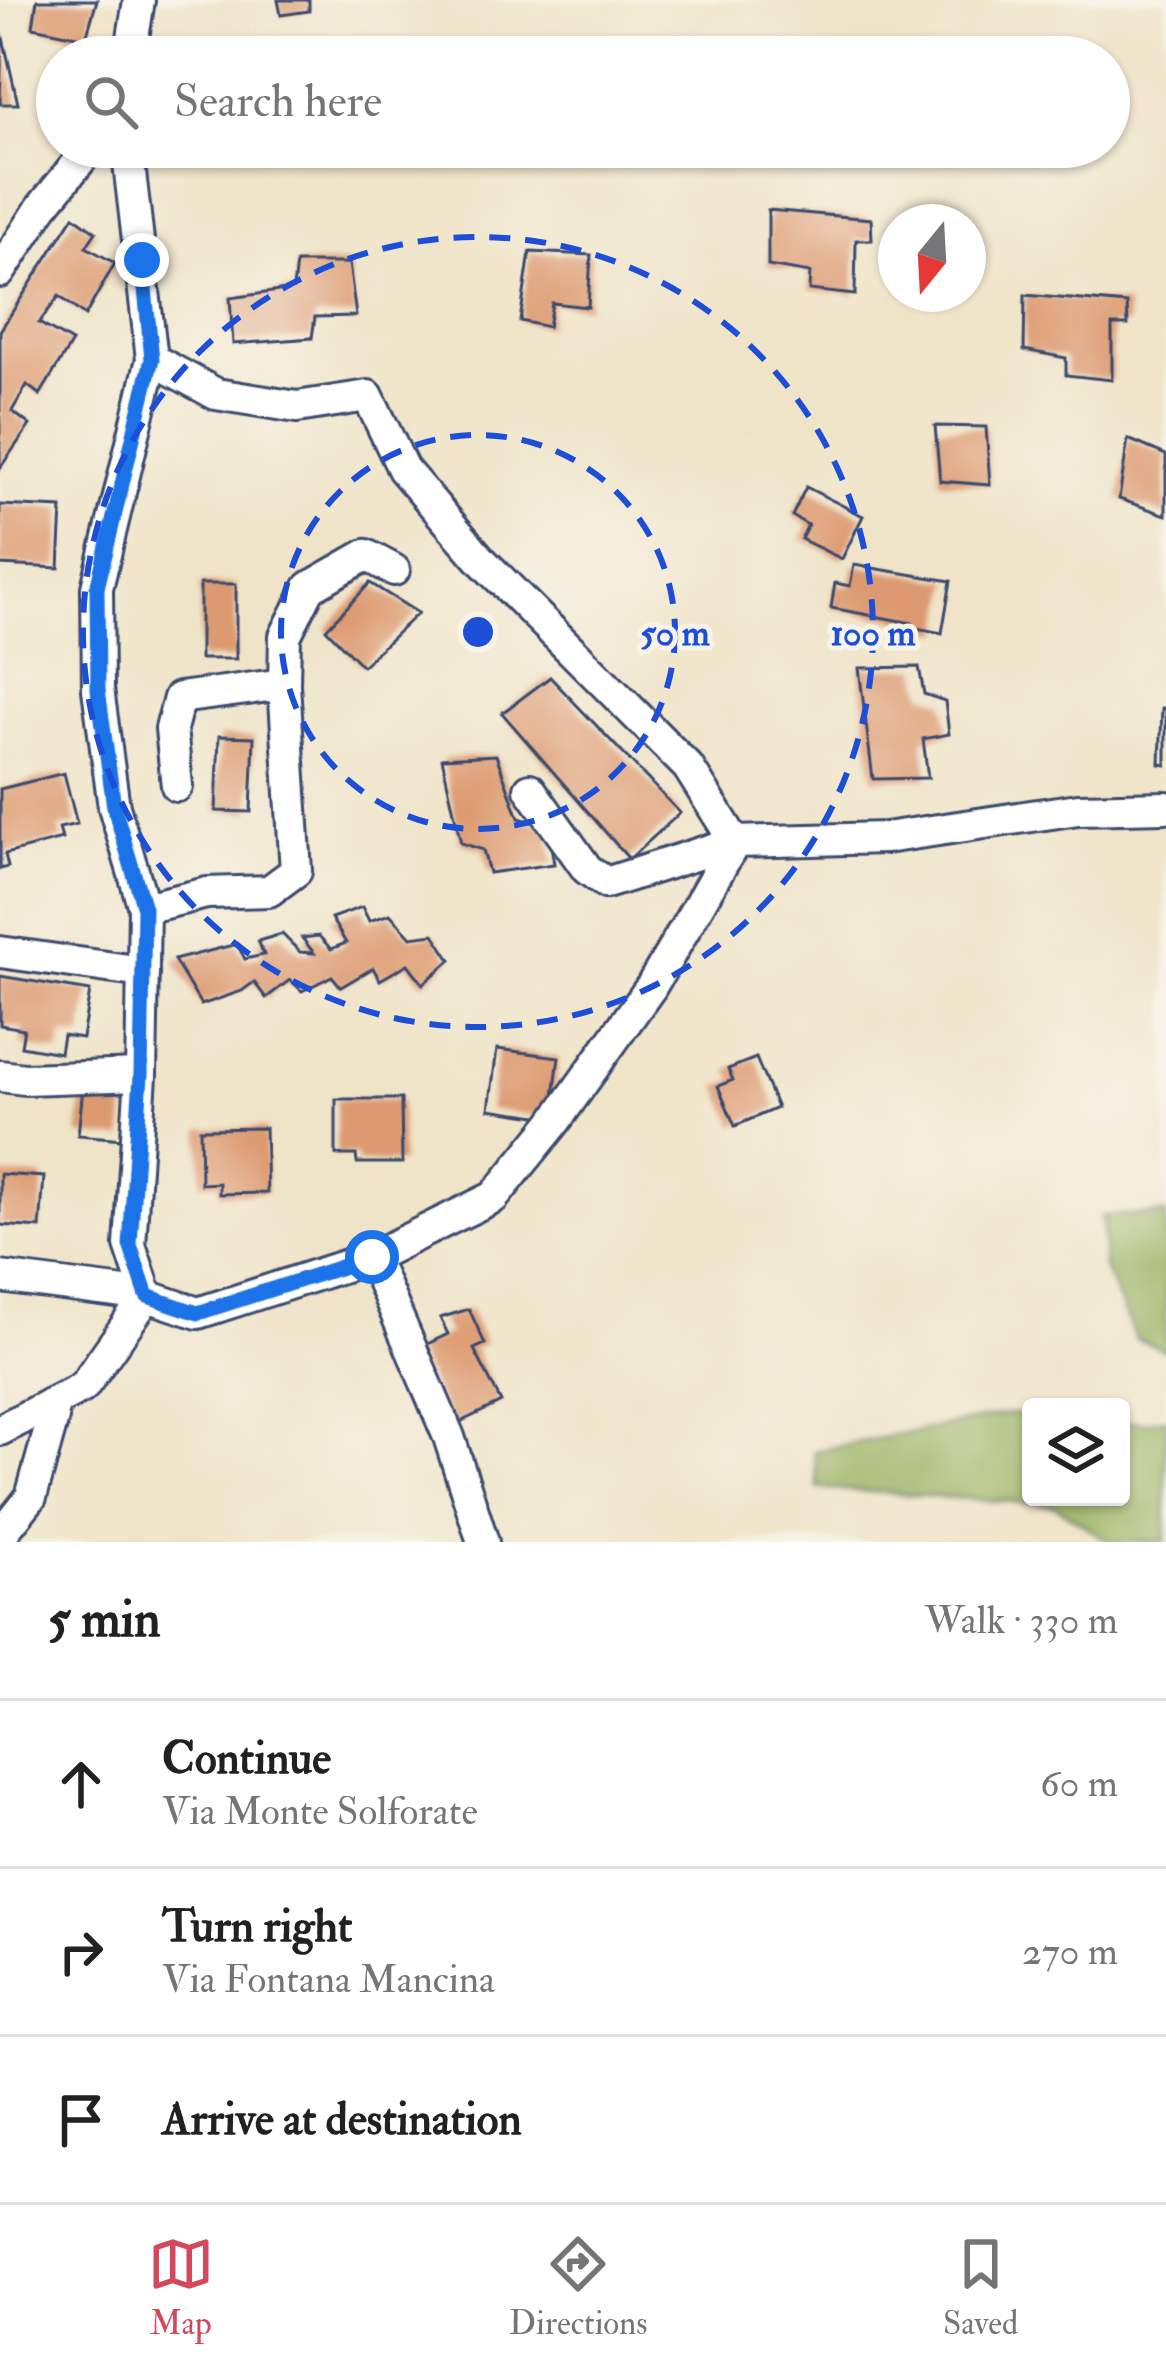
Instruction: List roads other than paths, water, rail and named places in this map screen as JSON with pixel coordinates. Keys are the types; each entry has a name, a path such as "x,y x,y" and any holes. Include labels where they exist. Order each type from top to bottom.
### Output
{"street":[{"path":"133,36 139,0"},
{"path":"0,272 74,168"},
{"path":"129,168 152,359 97,588 98,689 114,807 144,908 141,1075 130,1245 147,1296"},
{"path":"152,359 216,394 297,407 368,396 403,469 482,561 688,767 735,842"},
{"path":"144,908 207,893 269,891 296,871 284,684 286,636 310,587 366,555 394,570"},
{"path":"177,786 171,729 179,698 284,684"},
{"path":"530,789 587,868 606,884 735,842 885,838 1078,809 1166,807"},
{"path":"0,1277 147,1296 198,1313 372,1257 494,1197 554,1123 651,987 735,842"},
{"path":"0,952 143,972"},
{"path":"0,1076 141,1075"},
{"path":"372,1257 449,1437 483,1542"},
{"path":"0,1430 83,1387 147,1296"},
{"path":"0,1537 31,1497 53,1418 50,1404"}]}
